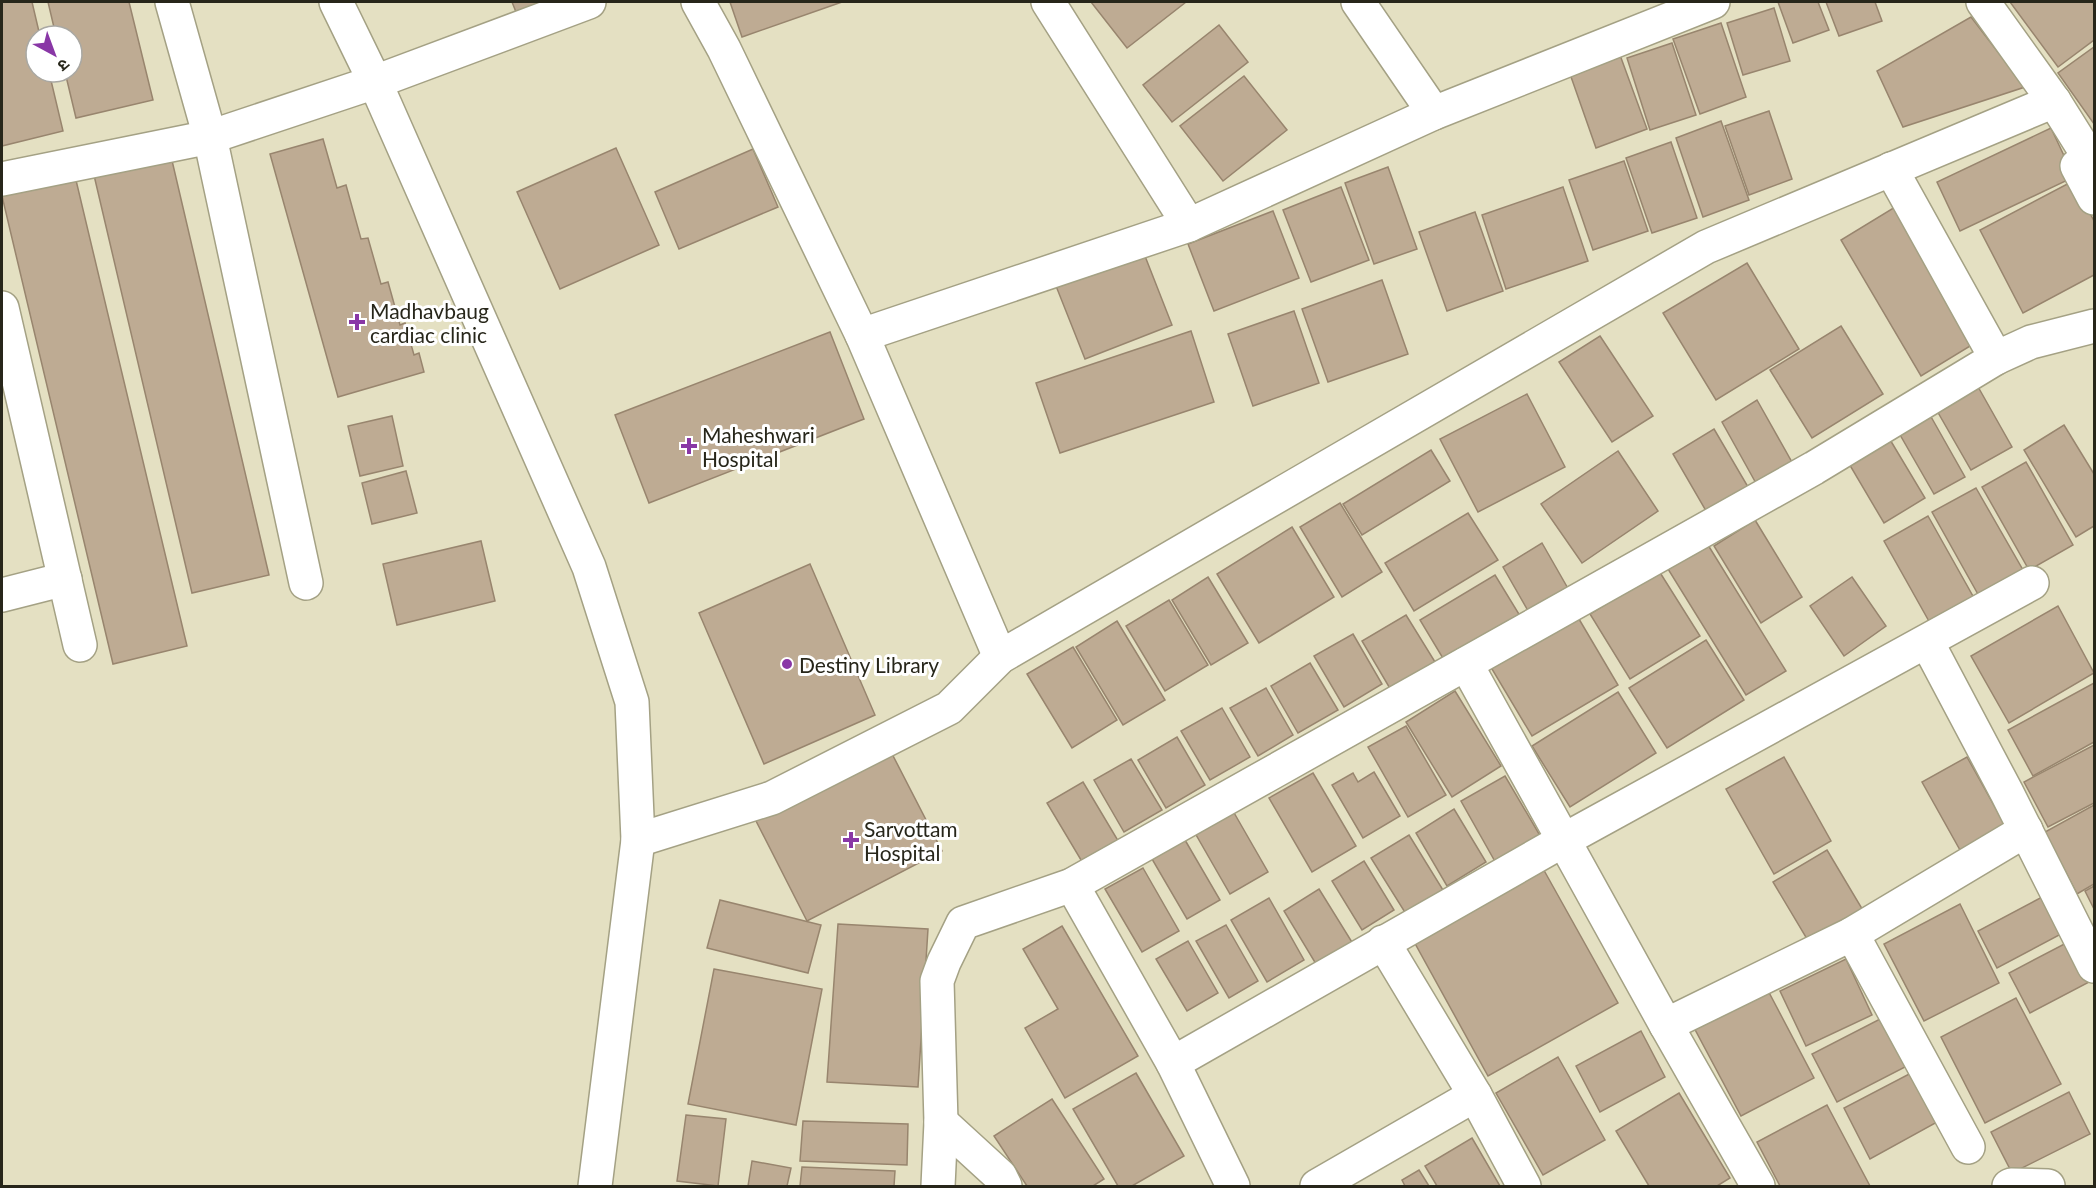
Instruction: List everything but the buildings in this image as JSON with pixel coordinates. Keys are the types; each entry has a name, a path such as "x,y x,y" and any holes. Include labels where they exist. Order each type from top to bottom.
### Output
{"street":[{"path":"172,2 210,137 306,583"},
{"path":"336,2 375,82 589,567 632,702 639,840 595,1186"},
{"path":"2,179 210,137 375,82 589,2"},
{"path":"698,2 724,49 862,335 1000,657"},
{"path":"1048,2 1190,225"},
{"path":"1358,2 1434,113"},
{"path":"862,335 1190,225 1434,113 1677,8 1713,2"},
{"path":"1983,2 2092,155 2077,166 2094,198"},
{"path":"639,840 772,798 939,714 949,708 1000,657 1706,247 2054,101"},
{"path":"1891,170 1996,358"},
{"path":"2,308 80,645"},
{"path":"938,1186 941,1122 937,981 963,923 1072,885 1814,468 1996,358 2031,342 2094,326"},
{"path":"2,595 65,579"},
{"path":"1173,1063 1564,840 2032,583"},
{"path":"1927,642 2026,830 2094,966"},
{"path":"1466,664 1758,1186"},
{"path":"1666,1025 1852,934 2026,830"},
{"path":"1072,885 1173,1063 1233,1186"},
{"path":"1852,934 1968,1147"},
{"path":"1383,942 1475,1095 1524,1186"},
{"path":"1317,1186 1475,1095"},
{"path":"941,1122 1000,1176 1005,1186"},
{"path":"2009,1186 2048,1186"}],"place":[{"name":"Madhavbaug cardiac clinic","path":"357,322"},
{"name":"Maheshwari Hospital","path":"689,446"},
{"name":"Destiny Library","path":"787,664"},
{"name":"Sarvottam Hospital","path":"851,840"}]}
